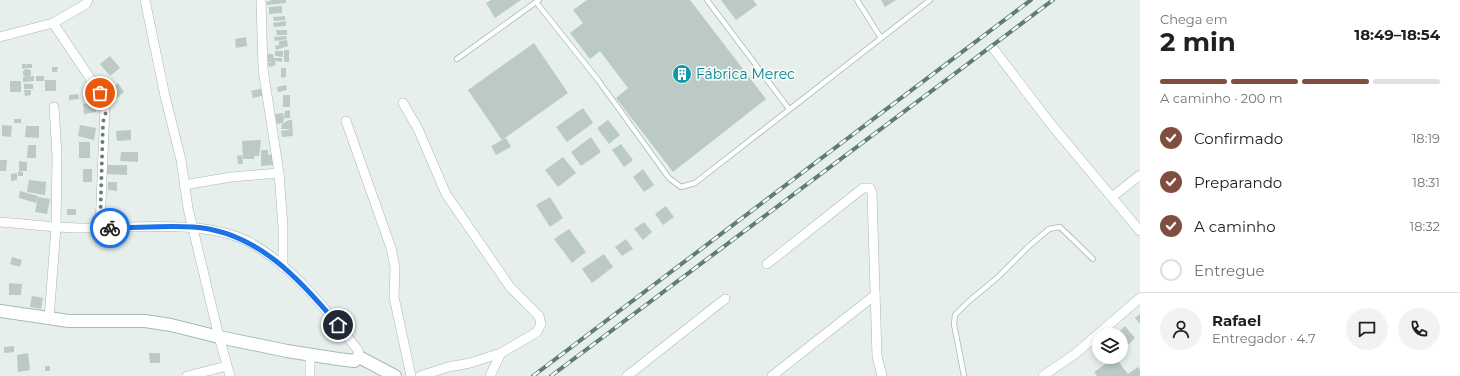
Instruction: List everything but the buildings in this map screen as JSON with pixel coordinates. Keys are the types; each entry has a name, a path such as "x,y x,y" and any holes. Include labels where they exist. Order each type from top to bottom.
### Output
{"street":[{"path":"0,37 53,23 86,4 88,0"},
{"path":"145,0 165,96 181,160 192,226 230,376"},
{"path":"261,0 263,70 279,173 283,227 283,267"},
{"path":"53,23 100,93 105,105 100,228"},
{"path":"993,48 1050,124 1140,231"},
{"path":"403,103 418,129 446,194 510,287 539,316 541,324 537,332 501,353 420,376"},
{"path":"49,319 56,227 57,156 54,107"},
{"path":"346,121 391,248 395,267 394,297 411,376"},
{"path":"184,185 231,177 279,173"},
{"path":"1112,198 1140,175"},
{"path":"767,264 863,188 870,188 872,193 877,356 882,376"},
{"path":"0,222 56,227 100,228 192,226 228,233 248,242 267,254 283,267 330,315 358,350 359,357"},
{"path":"772,376 874,295"},
{"path":"1043,376 1075,354 1140,298"},
{"path":"627,376 725,299"},
{"path":"0,311 69,321 145,321 172,325 219,337 310,355 354,360 359,357"},
{"path":"490,376 501,353"},
{"path":"310,355 310,376"},
{"path":"359,357 395,376"},
{"path":"187,376 227,366"}],"lane":[{"path":"707,0 789,108"},
{"path":"857,0 881,38"},
{"path":"457,60 538,1 598,80 669,178 681,187 695,183 789,108 881,38 926,1"},
{"path":"964,376 954,324 955,316 968,302 998,277 1029,246 1049,229 1060,227 1093,259"}],"railway":[{"path":"533,376 1031,0"},
{"path":"551,376 1053,0"}],"way so far":[{"path":"100,93 106,112 103,122 100,228 110,228"}],"place":[{"name":"Fábrica Merec","path":"682,74"}],"route":[{"path":"110,228 192,226 228,233 248,242 267,254 283,267 299,282 338,325"}]}
